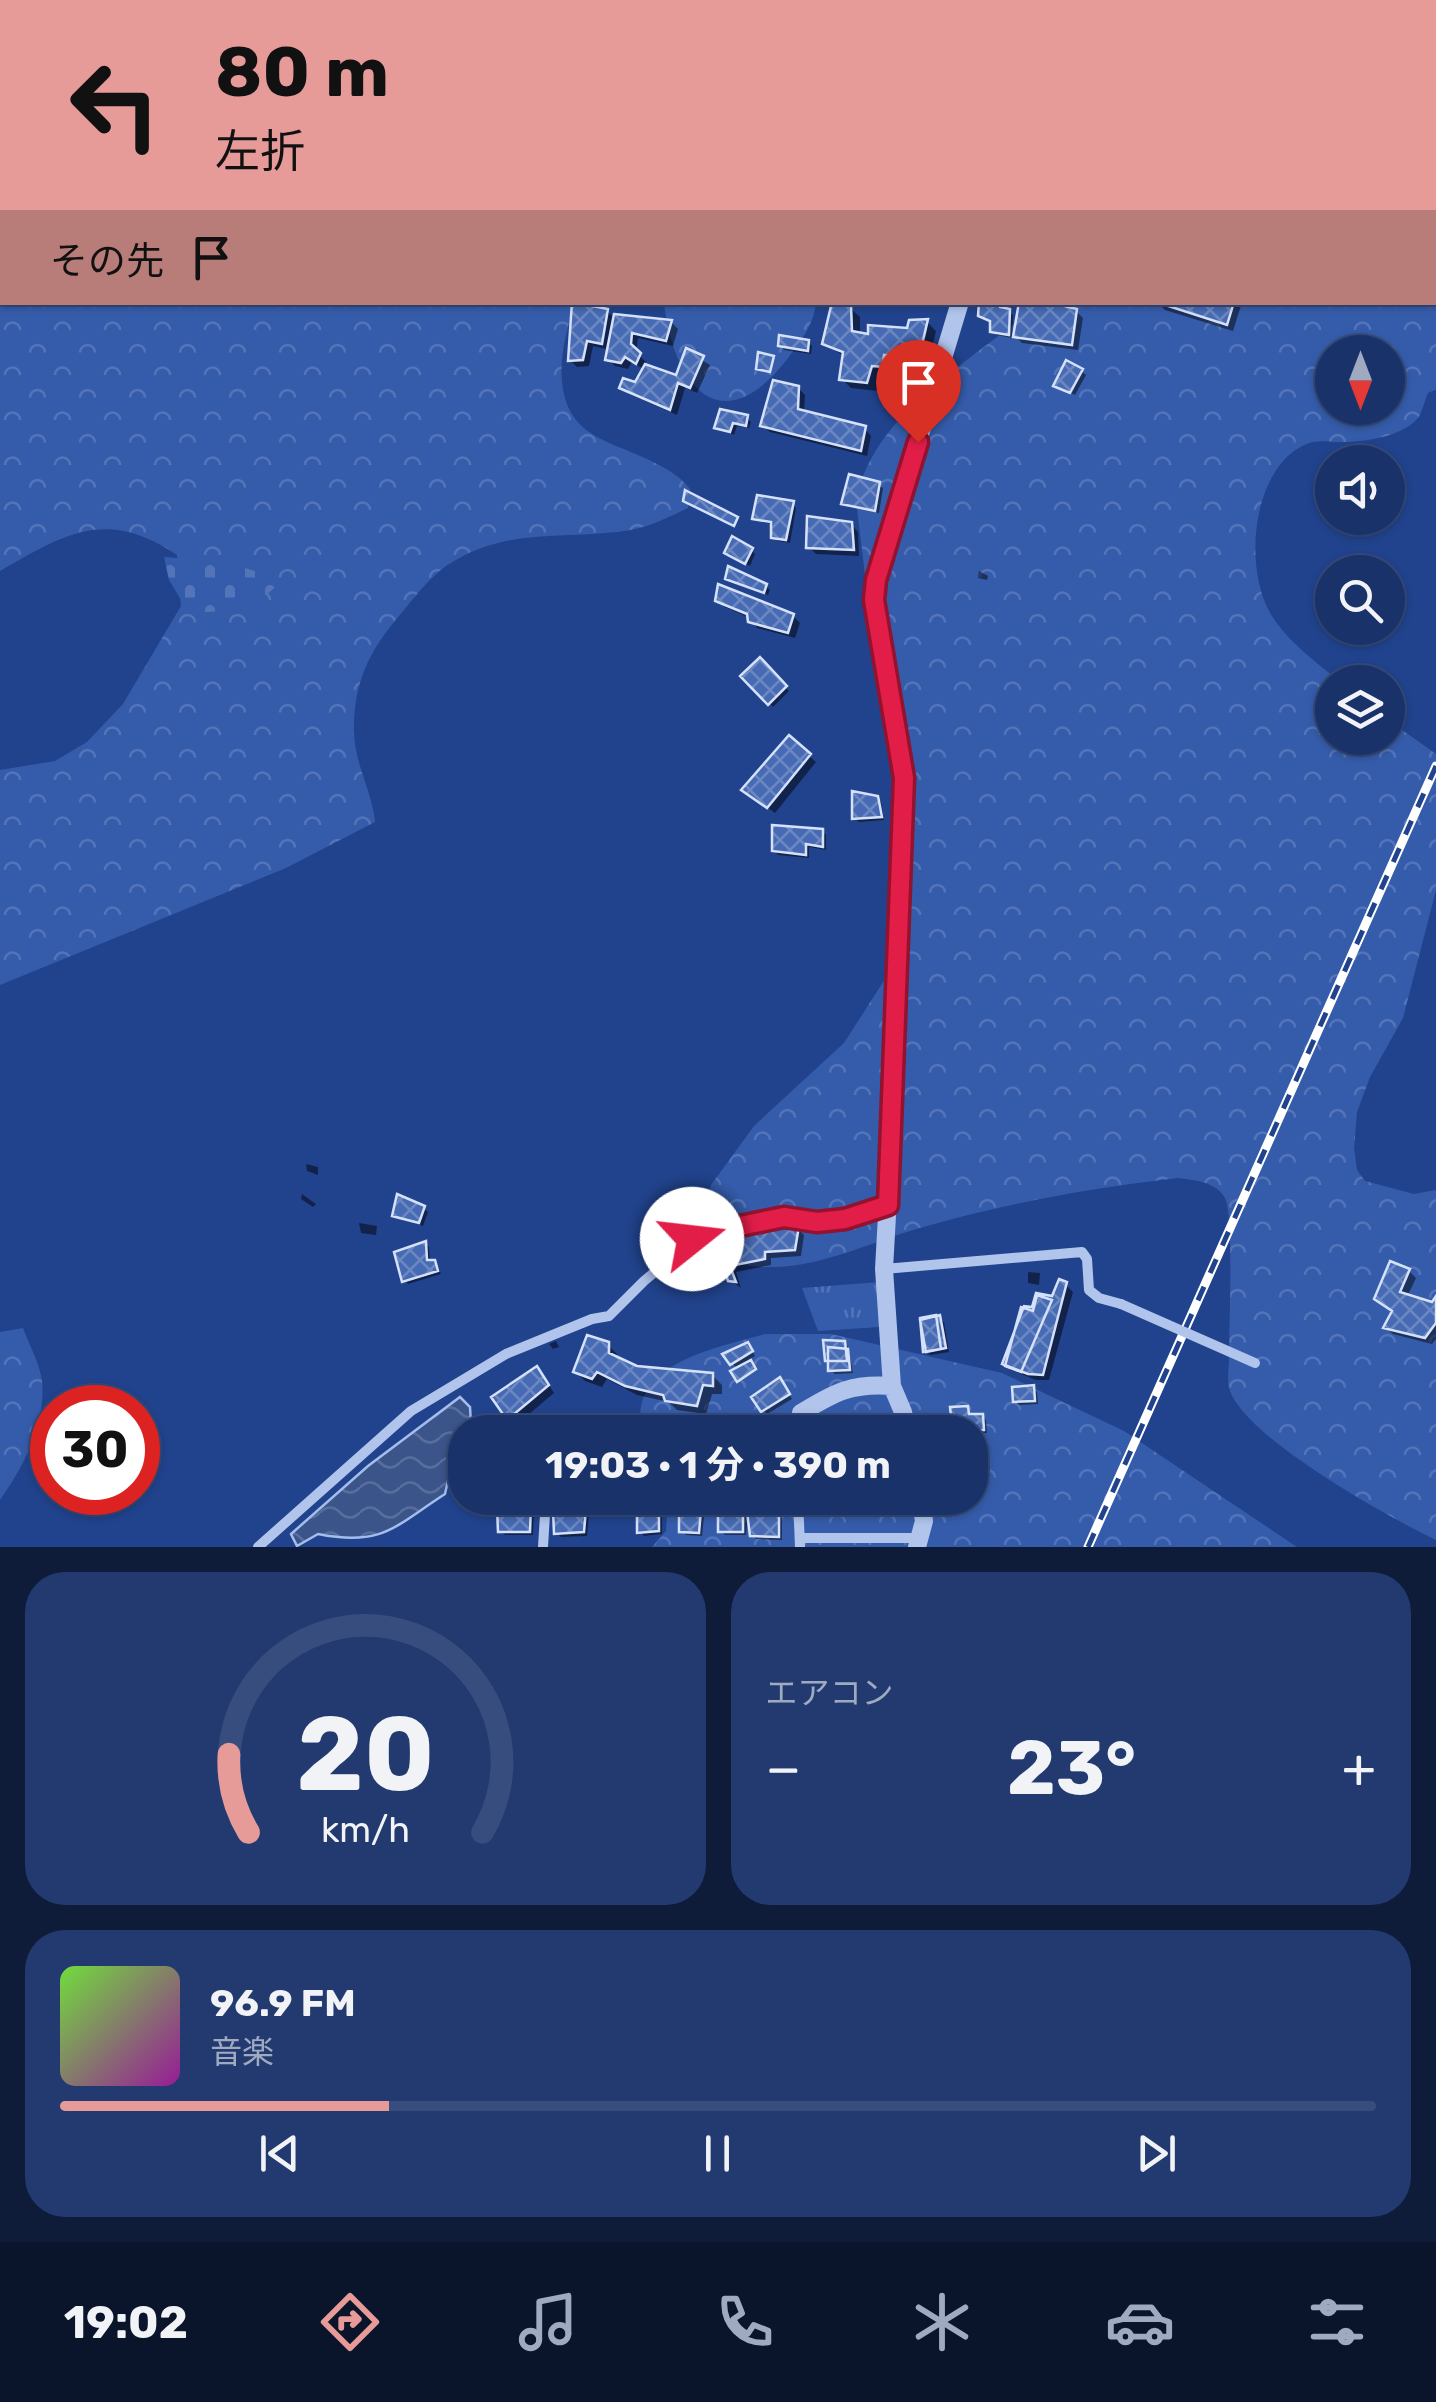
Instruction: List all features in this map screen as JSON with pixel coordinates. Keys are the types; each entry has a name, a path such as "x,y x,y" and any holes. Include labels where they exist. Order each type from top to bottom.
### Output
{"street":[{"path":"904,1415 892,1386 884,1269 904,778 874,600 876,580 959,305"},
{"path":"258,1547 412,1411 506,1354 592,1319 610,1316 644,1281 710,1226 740,1226 784,1217 817,1222 845,1219 888,1205"},
{"path":"884,1269 1082,1252 1087,1259 1089,1290 1098,1298 1121,1304 1255,1362"},
{"path":"802,1415 835,1392 865,1384 892,1386"},
{"path":"543,1547 545,1515"},
{"path":"799,1515 800,1542 919,1542 923,1515"}],"green space":[{"path":"0,305 575,305 561,371 563,389 576,420 600,439 666,469 690,489 688,508 653,524 631,530 514,539 491,545 446,566 427,583 379,643 364,670 356,700 355,745 375,822 286,868 0,985 0,770 55,761 87,742 123,704 181,606 177,555 129,532 108,529 67,537 0,571"},
{"path":"664,305 816,305 812,319 788,358 764,384 742,398 722,401 705,394 690,380 669,333"},
{"path":"1029,305 1436,305 1436,389 1428,393 1420,415 1406,428 1385,436 1351,442 1313,442 1287,457 1263,496 1255,545 1261,592 1269,611 1319,665 1315,665 1315,755 1405,755 1405,732 1436,754 1436,890 1403,1018 1370,1077 1357,1112 1354,1148 1357,1170 1365,1181 1414,1194 1436,1190 1436,1540 1320,1474 1240,1408 1228,1381 1228,1208 1225,1198 1211,1185 1178,1178 1046,1198 948,1220 825,1259 787,1266 740,1263 702,1238 702,1212 711,1185 754,1126 844,1043 887,976 903,928 903,844 856,501 865,472 880,445 898,421 944,378 1019,320"},
{"path":"164,557 238,566 280,582 250,604 189,613 169,580"},
{"path":"880,1282 879,1327 818,1331 802,1288"},
{"path":"23,1328 37,1361 41,1385 30,1385 30,1446 0,1500 0,1332"},
{"path":"765,1334 831,1334 1002,1373 1124,1431 1297,1547 652,1547 666,1531 667,1515 988,1515 988,1415 642,1415 647,1390 661,1375 700,1353"}],"water":[{"path":"460,1397 470,1407 470,1415 448,1415 445,1494 387,1531 358,1538 318,1534 297,1546 291,1534 368,1466"}],"building":[{"path":"572,305 608,309 602,344 587,341 583,360 568,361"},
{"path":"831,305 851,305 852,331 868,334 868,325 907,328 909,320 928,319 922,345 905,344 906,358 884,355 883,367 872,366 867,383 839,380 843,352 822,344"},
{"path":"979,305 1010,309 1009,335 990,332 990,321 978,316"},
{"path":"1018,305 1077,309 1072,345 1013,337"},
{"path":"1165,305 1233,305 1227,325"},
{"path":"614,314 672,320 666,341 632,333 631,344 641,353 636,364 625,357 621,363 605,360"},
{"path":"779,335 809,340 808,351 778,346"},
{"path":"686,348 704,356 690,388 678,383 670,410 619,388 623,378 635,382 645,364 676,375"},
{"path":"758,352 774,356 770,372 756,369"},
{"path":"1066,360 1083,369 1070,393 1053,386"},
{"path":"773,380 799,386 798,409 866,426 861,451 760,426"},
{"path":"720,409 748,415 746,426 733,423 730,432 714,428"},
{"path":"849,474 880,482 875,511 841,504"},
{"path":"685,490 738,517 734,526 683,501"},
{"path":"757,495 794,501 786,540 771,538 771,522 752,519"},
{"path":"807,516 852,522 854,550 806,548"},
{"path":"732,536 753,548 745,564 724,553"},
{"path":"728,566 767,584 764,593 725,579"},
{"path":"718,584 794,614 788,633 748,622 747,614 715,601"},
{"path":"760,657 787,686 768,705 740,676"},
{"path":"789,735 811,754 767,808 741,790"},
{"path":"852,791 878,796 882,817 852,819"},
{"path":"772,825 823,829 823,847 806,844 806,855 772,851"},
{"path":"397,1194 425,1206 419,1223 392,1216"},
{"path":"757,1226 799,1226 795,1250 765,1252 765,1259 730,1266 736,1282 728,1281 722,1263 728,1253 729,1234"},
{"path":"426,1241 427,1260 435,1260 438,1271 402,1282 394,1252"},
{"path":"1390,1261 1410,1269 1400,1292 1432,1302 1436,1296 1436,1323 1425,1338 1383,1328 1392,1311 1374,1299"},
{"path":"1059,1279 1067,1282 1043,1375 1002,1364 1024,1306 1032,1307 1036,1293 1052,1296"},
{"path":"1037,1295 1052,1300 1021,1372 1005,1366 1021,1307 1033,1311"},
{"path":"936,1315 941,1349 923,1352 920,1318"},
{"path":"940,1315 946,1348 926,1352 920,1320"},
{"path":"587,1335 609,1342 609,1353 637,1366 713,1373 713,1386 703,1385 697,1406 665,1401 663,1395 625,1386 597,1372 592,1379 573,1372"},
{"path":"823,1340 845,1341 847,1361 825,1361"},
{"path":"748,1342 753,1351 730,1365 722,1354"},
{"path":"828,1347 848,1349 850,1370 828,1371"},
{"path":"751,1360 756,1369 737,1382 730,1371"},
{"path":"537,1366 549,1385 513,1415 504,1415 491,1397"},
{"path":"780,1377 790,1394 761,1412 751,1397"},
{"path":"1034,1385 1035,1401 1013,1402 1012,1387"},
{"path":"968,1406 969,1414 983,1415 951,1415 950,1407"},
{"path":"497,1515 531,1515 530,1532 498,1532"},
{"path":"553,1515 585,1515 584,1532 554,1534"},
{"path":"637,1515 659,1515 659,1531 637,1533"},
{"path":"679,1515 701,1515 699,1533 679,1532"},
{"path":"718,1515 743,1515 743,1532 718,1532"},
{"path":"747,1515 779,1515 779,1537 750,1536"}],"railway":[{"path":"1088,1547 1436,766"}],"route":[{"path":"692,1239 710,1226 740,1226 784,1217 817,1222 845,1219 888,1205 904,778 882,666 874,600 876,580 918,442"}]}
